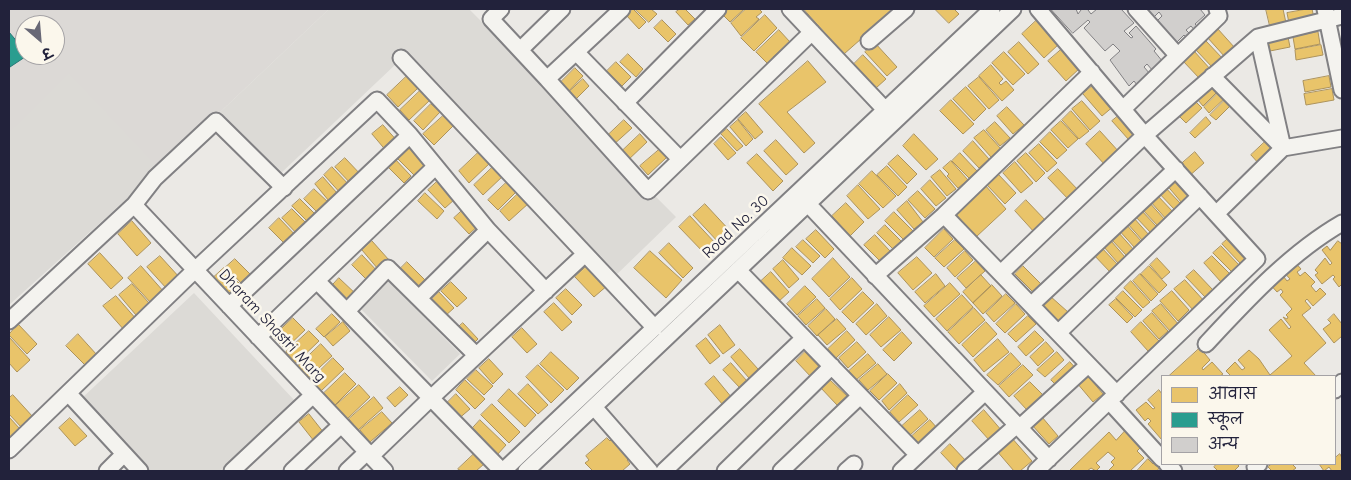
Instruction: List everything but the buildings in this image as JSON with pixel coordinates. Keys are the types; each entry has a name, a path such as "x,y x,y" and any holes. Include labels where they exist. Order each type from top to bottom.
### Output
{"street":[{"path":"501,9 491,19 648,192 812,32"},
{"path":"520,50 562,9"},
{"path":"547,79 622,9"},
{"path":"625,103 718,9"},
{"path":"790,9 890,115"},
{"path":"869,41 906,9"},
{"name":"Road No. 30","path":"526,471 807,204 992,9"},
{"name":"Road No. 30","path":"503,471 655,328 890,115 1013,9"},
{"path":"807,204 1018,426 1043,467 1257,259 1145,135 1038,9"},
{"path":"1136,9 1178,56"},
{"path":"1123,109 1219,16 1217,9"},
{"path":"1001,273 1145,135 1258,38 1334,15 1341,9"},
{"path":"1334,15 1342,90"},
{"path":"1258,38 1283,148"},
{"path":"576,52 680,159"},
{"path":"401,58 655,328"},
{"path":"875,276 944,215 1092,72"},
{"path":"1212,76 1283,148"},
{"path":"9,450 195,270 377,100 410,134 488,230 546,291"},
{"path":"9,321 134,205 155,178 216,121 284,188"},
{"path":"229,306 410,134"},
{"path":"1216,214 1283,148 1342,138"},
{"path":"258,337 435,167"},
{"path":"1031,305 1176,169"},
{"path":"1058,333 1200,196"},
{"name":"Dharam Shastri Marg","path":"134,205 385,471"},
{"path":"944,215 1088,364 1161,458"},
{"path":"1206,344 1244,303 1286,264 1342,223"},
{"path":"419,298 488,230"},
{"path":"347,471 369,454 431,398 585,254"},
{"path":"347,311 388,268 476,355"},
{"path":"738,270 918,455"},
{"path":"317,281 503,471"},
{"path":"664,471 804,338"},
{"path":"965,471 1088,364"},
{"path":"725,471 832,366"},
{"path":"901,471 985,392"},
{"path":"68,393 140,471"},
{"path":"240,469 313,395"},
{"path":"781,471 860,396"},
{"path":"594,407 650,471"},
{"path":"292,471 341,425"},
{"path":"107,471 124,454"}],"shaded area":[{"path":"9,9 329,9 160,169 9,132"},
{"path":"329,9 469,9 676,217 612,279 397,63 279,175 216,116"},
{"path":"69,73 160,169 9,305 9,132"},
{"path":"386,279 460,354 432,381 358,306"},
{"path":"194,293 295,401 220,471 149,471 81,399"}]}
